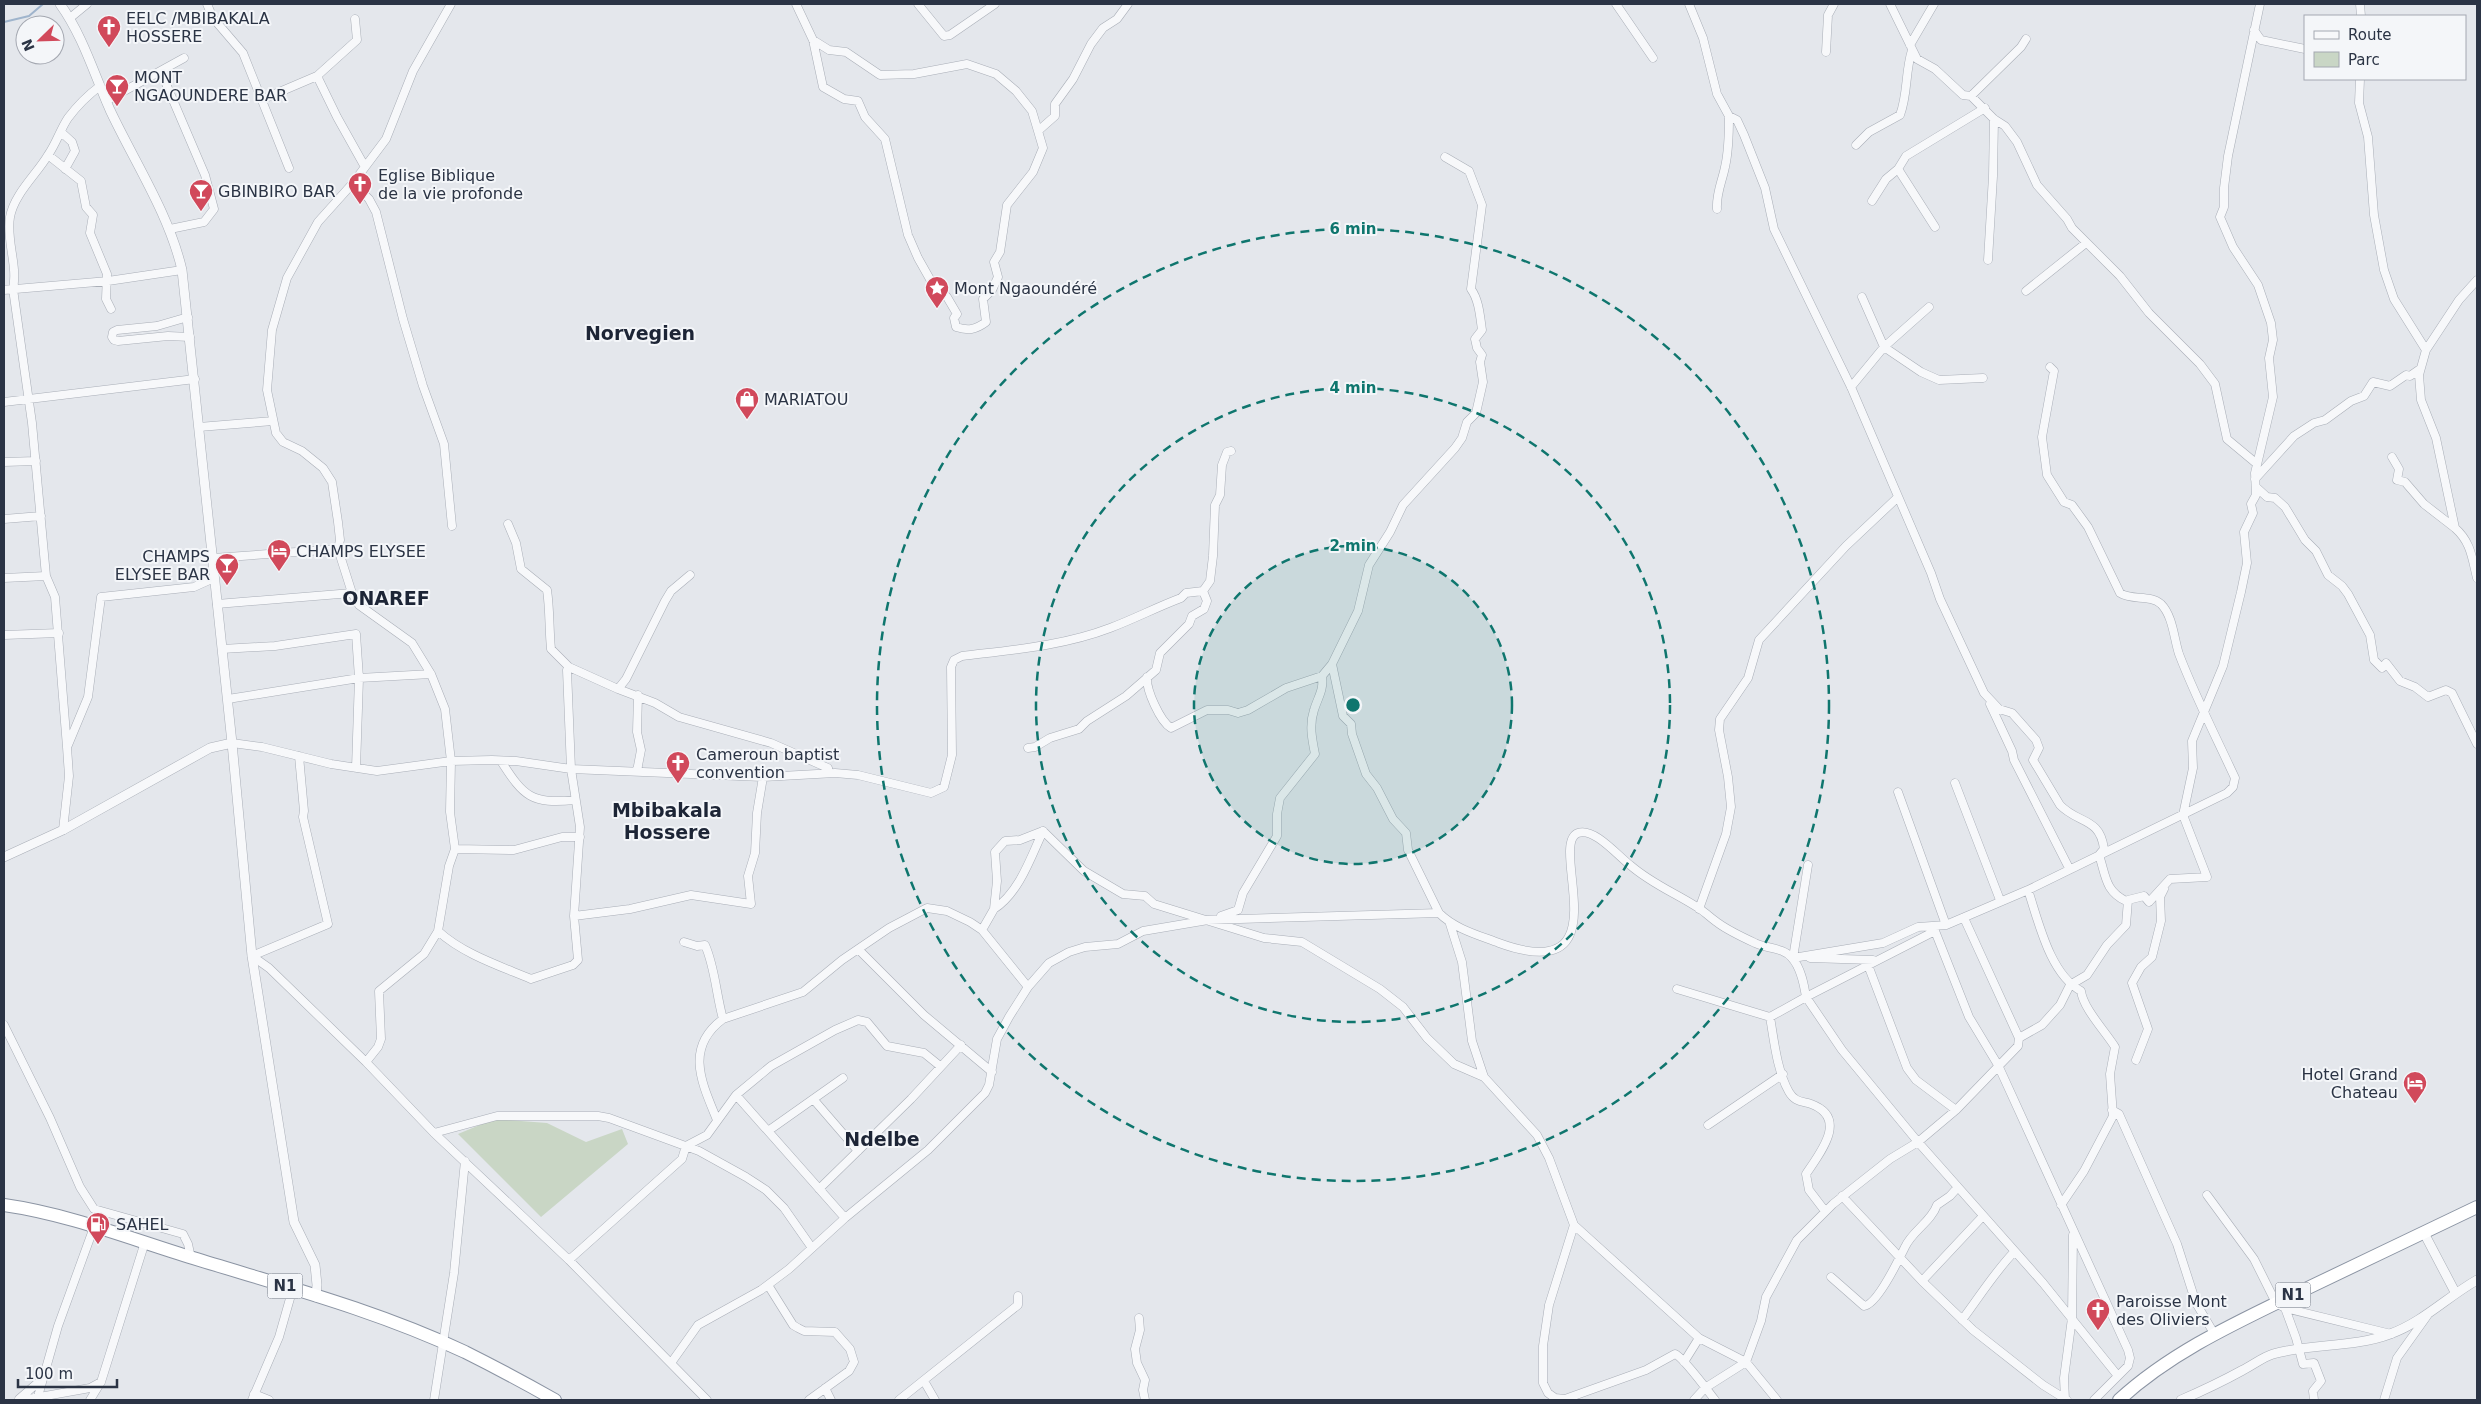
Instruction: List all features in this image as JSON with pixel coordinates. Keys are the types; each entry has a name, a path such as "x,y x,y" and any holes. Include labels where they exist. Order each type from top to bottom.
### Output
{"highway":[{"name":"N1","path":"4,1205 51,1214 294,1288 464,1352 555,1400"},
{"name":"N1","path":"2119,1400 2156,1370 2215,1335 2280,1306 2477,1207"}],"street":[{"path":"60,4 70,18 106,101 170,229 179,270 188,317 195,379 252,956 294,1222 315,1265 316,1297"},
{"path":"70,18 87,4"},
{"path":"208,4 213,18 243,53 289,168"},
{"path":"366,1062 378,1047 381,1039 379,991 421,957 438,931 449,866 455,849 450,812 451,761 445,709 431,674 412,643 388,624 363,610 352,593 338,549 338,522 332,482 323,468 302,451 282,442 276,433 267,390 272,330 286,278 318,222 353,183 386,139 413,71 452,4"},
{"path":"796,4 813,40 823,87 844,99 858,101 865,117 885,139 908,235 931,281 947,297 957,314 954,318 956,327 967,331 977,328 986,322 983,299 992,290 998,277 994,262 1000,252 1007,205 1032,172 1043,148 1032,111 1016,90 996,74 967,64 914,74 880,75 846,52 829,50 813,40"},
{"path":"918,4 944,36 950,36 995,4"},
{"path":"1038,131 1055,116 1055,104 1073,79 1090,44 1103,28 1117,19 1128,4"},
{"path":"1616,4 1653,58"},
{"path":"1690,4 1703,38 1717,94 1729,116 1728,147 1722,183 1716,196 1717,209"},
{"path":"1826,52 1828,15 1834,4"},
{"path":"1890,4 1917,59 1935,69 1963,95 1971,96 1994,119 2001,122 2009,130 2037,184 2086,243 2120,276 2150,313 2200,364 2215,384 2227,439 2257,464"},
{"path":"1856,145 1869,132 1900,115 1906,99 1905,80 1911,47 1934,4"},
{"path":"2099,855 2104,865 2108,888 2126,901 2144,896 2149,902 2170,879 2207,876 2183,814 2193,768 2192,741 2223,666 2247,563 2244,532 2253,513 2251,504 2256,495 2257,464 2273,397 2269,358 2273,340 2271,323 2258,285 2233,247 2220,217 2224,207 2228,156 2260,4"},
{"path":"263,99 317,76 357,40 355,19"},
{"path":"2254,30 2262,40 2304,49"},
{"path":"1971,96 2021,47 2026,39"},
{"path":"106,101 184,58"},
{"path":"161,72 205,175 214,209 204,222 170,229"},
{"path":"317,76 365,167"},
{"path":"2360,80 2360,103 2368,137 2374,215 2384,270 2394,299 2426,350"},
{"path":"63,830 69,776 59,633 55,597 46,576 29,399 13,289 15,280 10,245 10,216 16,202 48,155 67,119 100,86"},
{"path":"1872,201 1886,179 1898,169 1906,156 1985,108"},
{"path":"1729,116 1737,120 1744,135 1765,188 1774,229 1851,387 1897,498 1931,572 1940,599 1990,701 2001,732 2012,751 2014,760 2069,868"},
{"path":"1988,260 1994,119"},
{"path":"61,132 72,142 75,151 65,169"},
{"path":"48,155 81,182 86,206 94,215 90,233 108,281 106,299 111,309"},
{"path":"1147,678 1157,712 1163,723 1170,728 1207,710 1228,710 1238,713 1248,710 1286,688 1322,676 1332,664 1358,611 1369,565 1390,532 1403,505 1428,479 1462,438 1467,422 1476,413 1483,382 1480,362 1482,355 1477,348 1475,339 1482,330 1480,314 1476,304 1477,298 1471,289 1482,205 1469,171 1444,157"},
{"path":"1898,169 1935,227"},
{"path":"353,183 369,199 376,212 393,285 444,444 452,526"},
{"path":"2026,291 2086,243"},
{"path":"4,290 108,281 179,270"},
{"path":"2454,528 2446,497 2436,438 2421,400 2420,369 2426,350 2459,300 2477,280"},
{"path":"1862,297 1884,347 1921,372 1938,380 1983,378"},
{"path":"1851,387 1884,347 1929,307"},
{"path":"188,317 174,320 167,324 117,330 113,332 112,337 118,341 168,336 190,337"},
{"path":"167,324 168,336"},
{"path":"1793,958 1883,943 1918,927 1946,925 2000,900 2028,890 2069,868 2227,793 2233,787 2235,778 2179,654 2167,614 2160,604 2154,600 2129,597 2120,593 2088,527 2072,505 2064,502 2051,484 2042,450 2042,437 2054,371 2050,367"},
{"path":"2256,483 2294,436 2314,423 2325,420 2351,401 2364,396 2373,382 2390,386 2406,375 2410,376 2420,369"},
{"path":"4,402 195,379"},
{"path":"199,427 273,421"},
{"path":"4,857 63,830 210,748 232,743 262,747 331,764 377,771 451,761 496,760 571,769 762,776 829,773 858,775 922,791 938,792 944,787 952,756 951,667 954,660 962,656 1044,645 1110,628 1181,598 1186,593 1203,591 1210,581 1214,556 1215,505 1220,495 1222,465 1227,452 1231,451"},
{"path":"2392,457 2399,469 2397,480 2405,482 2430,509 2464,536 2473,553 2477,578"},
{"path":"4,462 36,461"},
{"path":"2256,483 2267,497 2275,498 2285,507 2305,540 2316,551 2328,575 2342,586 2348,594 2370,635 2373,657 2379,666 2382,668 2386,663 2400,681 2415,687 2428,697 2446,690 2452,694 2477,744"},
{"path":"1699,909 1726,834 1731,807 1728,777 1718,730 1720,719 1748,678 1759,640 1846,546 1897,498"},
{"path":"4,519 40,516"},
{"path":"508,524 516,543 521,569 547,590 551,612 549,622 551,649 569,667 638,696 679,717 771,743 828,768 829,773"},
{"path":"213,558 338,549"},
{"path":"618,689 626,679 671,591 690,575"},
{"path":"4,578 46,576"},
{"path":"67,748 88,697 101,597 194,587 214,578"},
{"path":"1028,748 1035,747 1050,738 1079,728 1126,696 1156,670 1160,653 1189,624 1192,616 1204,609 1207,601 1203,591"},
{"path":"217,604 352,593"},
{"path":"4,635 59,633"},
{"path":"222,649 275,646 354,633 358,639 359,678 356,768"},
{"path":"1332,664 1344,716 1351,724 1352,734 1366,774 1377,788 1393,819 1406,833 1408,850 1439,914 1450,924 1501,944 1536,954 1551,952 1559,948 1570,930 1574,905 1569,847 1573,836 1580,832 1592,834 1643,877 1699,909 1718,924 1760,946 1784,951 1793,958 1802,979 1806,997 1842,1050 1918,1142 2072,1318 2118,1376"},
{"path":"438,931 449,941 531,979 539,978 576,963 578,960 574,916 580,837 579,815 571,769 567,670 569,667"},
{"path":"228,699 359,678 431,674"},
{"path":"1208,920 1238,910 1243,894 1278,836 1277,814 1280,798 1315,754 1311,724 1314,709 1323,688 1322,676"},
{"path":"637,771 641,750 637,732 638,696"},
{"path":"1990,701 1999,709 2012,713 2036,740 2039,748 2033,760 2039,773 2065,811 2095,826 2100,831 2104,849 2099,855"},
{"path":"252,956 328,924 303,817 299,756"},
{"path":"496,760 517,785 532,797 551,802 575,800"},
{"path":"574,916 630,909 691,895 751,904 748,876 755,853 757,813 762,776"},
{"path":"1955,784 2000,900"},
{"path":"1898,792 1946,925"},
{"path":"1043,832 1068,854 1075,864 1108,886 1124,894 1144,896 1154,904 1264,938 1302,942 1380,990 1403,1007 1426,1038 1454,1064 1484,1077"},
{"path":"994,908 1005,902 1026,869 1043,832"},
{"path":"982,930 994,908 997,881 995,852 1005,841 1020,840 1043,832"},
{"path":"455,849 514,850 562,837 580,837"},
{"path":"1793,958 1808,865"},
{"path":"2136,1060 2148,1029 2132,983 2141,967 2152,957 2161,921 2160,897 2167,883"},
{"path":"2028,890 2058,971 2070,985 2081,991 2083,1002 2115,1047 2110,1074 2112,1110 2110,1122 2089,1158 2084,1171 2061,1205"},
{"path":"2019,1038 2042,1025 2060,1005 2070,985 2088,975 2107,945 2126,925 2128,900"},
{"path":"717,1120 702,1083 699,1056 704,1038 723,1019 803,992 888,928 927,908 947,911 982,930 1028,988"},
{"path":"671,1363 687,1339 703,1321 768,1285 845,1218 928,1150 979,1100 988,1089 997,1039 1028,988 1049,963 1085,946 1118,944 1143,930 1208,920 1439,914"},
{"path":"1694,1400 1705,1388 1746,1362 1761,1321 1766,1298 1792,1246 1842,1196 1890,1159 1918,1142 1956,1110 2018,1046 2019,1038 1964,918"},
{"path":"1450,924 1462,962 1472,1041 1484,1077 1536,1135 1549,1158 1574,1224 1699,1338 1746,1362 1777,1400"},
{"path":"1677,989 1770,1017 1935,931 1969,1016 1998,1065 2055,1186 2061,1205 2128,1350 2130,1358 2128,1366 2094,1400"},
{"path":"431,944 449,941"},
{"path":"684,942 697,946 705,945 712,960 716,995 723,1019"},
{"path":"859,950 924,1016 992,1072"},
{"path":"252,956 269,968 366,1062 434,1133 569,1260 707,1400"},
{"path":"1793,958 1867,961 1879,959"},
{"path":"1868,965 1907,1068 1916,1080 1956,1110"},
{"path":"1770,1017 1782,1074 1790,1093 1798,1102 1821,1108 1829,1119 1830,1132 1827,1143 1806,1174 1809,1190 1825,1211"},
{"path":"569,1260 682,1159 686,1146 707,1135 736,1095 771,1066 835,1030 858,1020 867,1022 887,1046 924,1053 940,1066"},
{"path":"4,1025 46,1110 80,1187 94,1209 183,1234 188,1244 191,1258"},
{"path":"819,1189 911,1099 961,1045"},
{"path":"1708,1125 1782,1074"},
{"path":"768,1131 843,1078"},
{"path":"736,1095 845,1218"},
{"path":"814,1100 858,1151"},
{"path":"2112,1110 2119,1114 2177,1244 2196,1303 2215,1335"},
{"path":"434,1133 498,1116 598,1116 686,1146 721,1162 766,1190 784,1208 812,1248"},
{"path":"434,1400 454,1273 465,1161"},
{"path":"1831,1277 1867,1306 1885,1284 1906,1244 1934,1214 1937,1205 1950,1196 1958,1187"},
{"path":"2207,1195 2254,1259 2280,1306 2303,1364 2314,1363 2321,1381 2313,1391 2314,1400"},
{"path":"1842,1196 1922,1281 1962,1320 2006,1357 2065,1400"},
{"path":"1922,1281 1983,1216"},
{"path":"1574,1224 1549,1305 1543,1346 1543,1383 1548,1397 1565,1399 1646,1370 1675,1354 1681,1357 1715,1400"},
{"path":"38,1398 58,1326 94,1227"},
{"path":"2424,1233 2455,1292"},
{"path":"2065,1400 2064,1378 2072,1318 2074,1234"},
{"path":"90,1400 101,1382 145,1242"},
{"path":"1962,1320 1984,1291 1993,1274 2014,1252"},
{"path":"2181,1400 2207,1390 2272,1354 2319,1345 2366,1342 2391,1334 2426,1316 2455,1292 2477,1280"},
{"path":"768,1285 793,1325 804,1331 835,1332 840,1335 850,1349 854,1362 852,1367 808,1400"},
{"path":"269,1400 253,1397 279,1337 294,1288"},
{"path":"899,1400 1018,1305 1018,1296"},
{"path":"2280,1306 2391,1334"},
{"path":"2384,1400 2398,1358 2426,1316"},
{"path":"1139,1318 1140,1330 1135,1349 1137,1363 1145,1380 1143,1390 1145,1400"},
{"path":"1684,1362 1699,1338"},
{"path":"18,1400 42,1379"},
{"path":"924,1380 935,1400"},
{"path":"23,1400 90,1388 101,1382"},
{"path":"825,1388 831,1400"}],"green space":[{"path":"494,1119 547,1123 586,1142 622,1129 628,1144 541,1217 458,1134"}],"waterway":[{"path":"4,22 29,16 43,4"}],"place":[{"name":"EELC /MBIBAKALA HOSSERE","path":"109,48"},
{"name":"MONT NGAOUNDERE BAR","path":"117,107"},
{"name":"Eglise Biblique de la vie profonde","path":"360,205"},
{"name":"GBINBIRO BAR","path":"201,212"},
{"name":"Mont Ngaoundéré","path":"937,309"},
{"name":"MARIATOU","path":"747,420"},
{"name":"CHAMPS ELYSEE","path":"279,572"},
{"name":"CHAMPS ELYSEE BAR","path":"227,586"},
{"name":"Cameroun baptist convention","path":"678,784"},
{"name":"Hotel Grand Chateau","path":"2415,1104"},
{"name":"SAHEL","path":"98,1245"},
{"name":"Paroisse Mont des Oliviers","path":"2098,1331"}],"district":[{"name":"Norvegien","path":"640,333"},
{"name":"ONAREF","path":"386,598"},
{"name":"Mbibakala Hossere","path":"667,821"},
{"name":"Ndelbe","path":"882,1139"}]}
